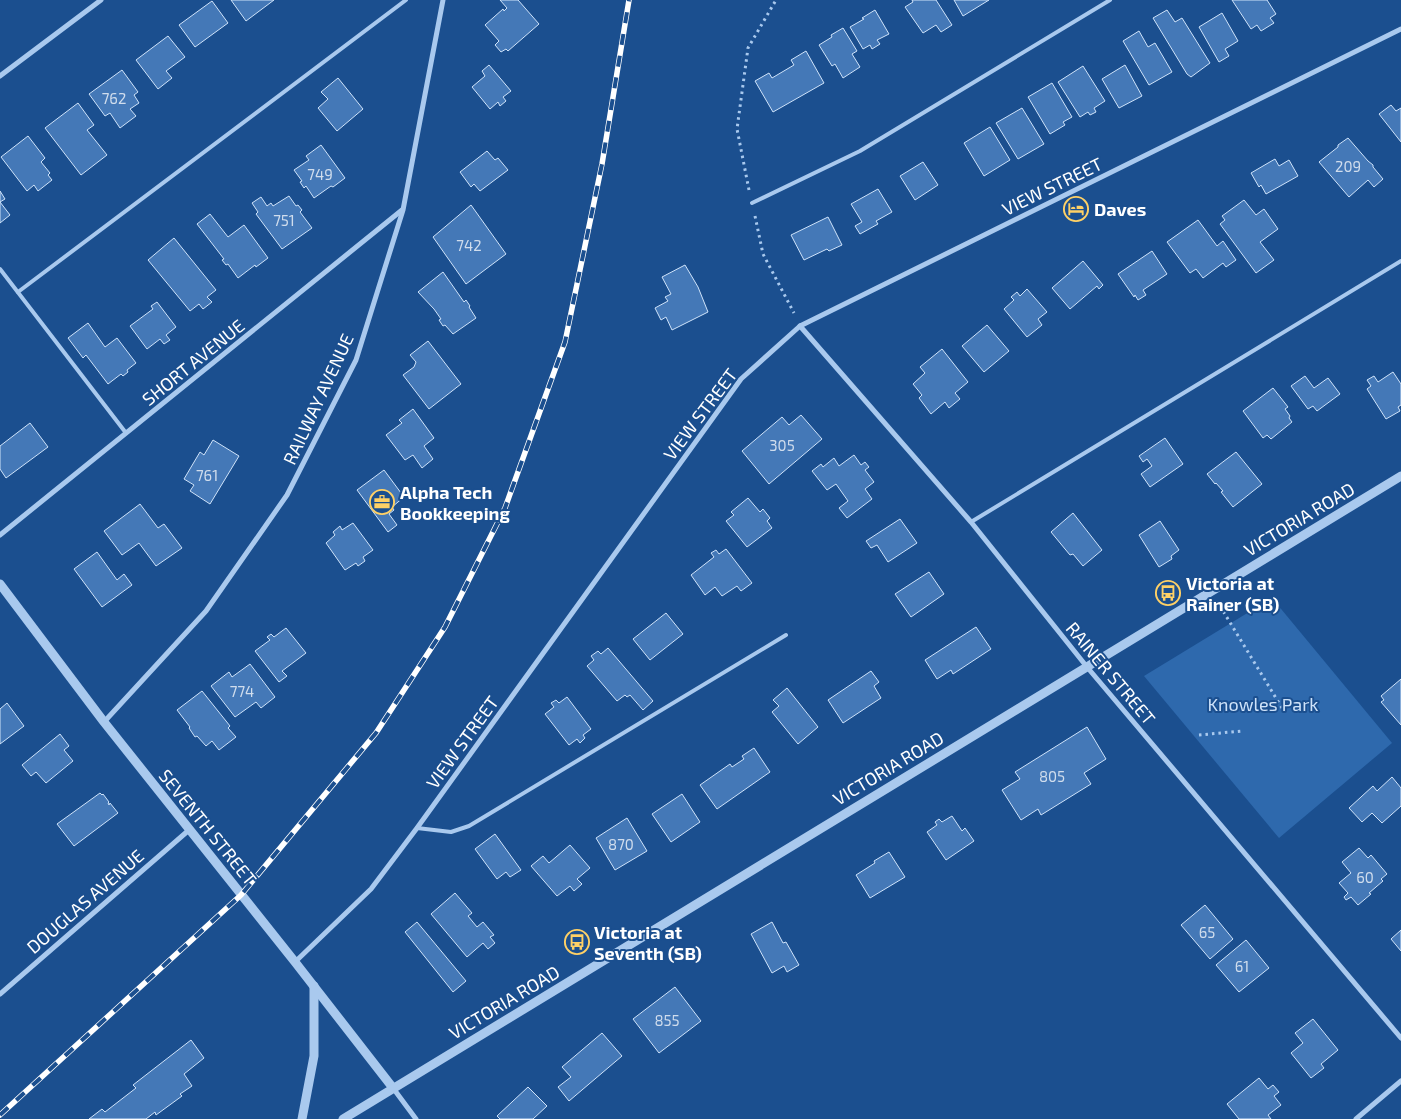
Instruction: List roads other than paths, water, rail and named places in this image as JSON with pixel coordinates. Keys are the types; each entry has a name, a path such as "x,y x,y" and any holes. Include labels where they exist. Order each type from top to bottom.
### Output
{"street":[{"path":"0,76 100,0"},
{"name":"RAILWAY AVENUE","path":"104,722 206,611 287,495 356,360 403,210 444,0"},
{"name":"VIEW STREET","path":"295,962 370,889 417,828 741,379 800,326 1401,29"},
{"name":"SHORT AVENUE","path":"0,535 403,210"},
{"name":"RAINER STREET","path":"800,326 971,522 1087,667 1401,1038"},
{"name":"VICTORIA ROAD","path":"342,1119 1401,476"},
{"name":"SEVENTH STREET","path":"1,587 104,722 314,986 392,1088"},
{"name":"DOUGLAS AVENUE","path":"0,994 189,830"},
{"path":"302,1119 314,1056 314,986"},
{"path":"1356,1119 1401,1081"},
{"path":"392,1088 416,1119"}],"lane":[{"path":"18,292 406,0"},
{"path":"752,203 860,151 1110,0"},
{"path":"971,522 1401,261"},
{"path":"0,269 126,433"},
{"path":"417,828 451,832 469,826 786,635"}],"railway":[{"path":"0,1115 241,895 376,733 445,627 505,508 565,342 602,164 629,0"}],"place":[{"name":"Daves","path":"1076,209"},
{"name":"Alpha Tech Bookkeeping","path":"382,502"},
{"name":"Victoria at Rainer (SB)","path":"1168,593"},
{"name":"Victoria at Seventh (SB)","path":"577,942"}],"park label":[{"name":"Knowles Park","path":"1263,704"}]}
